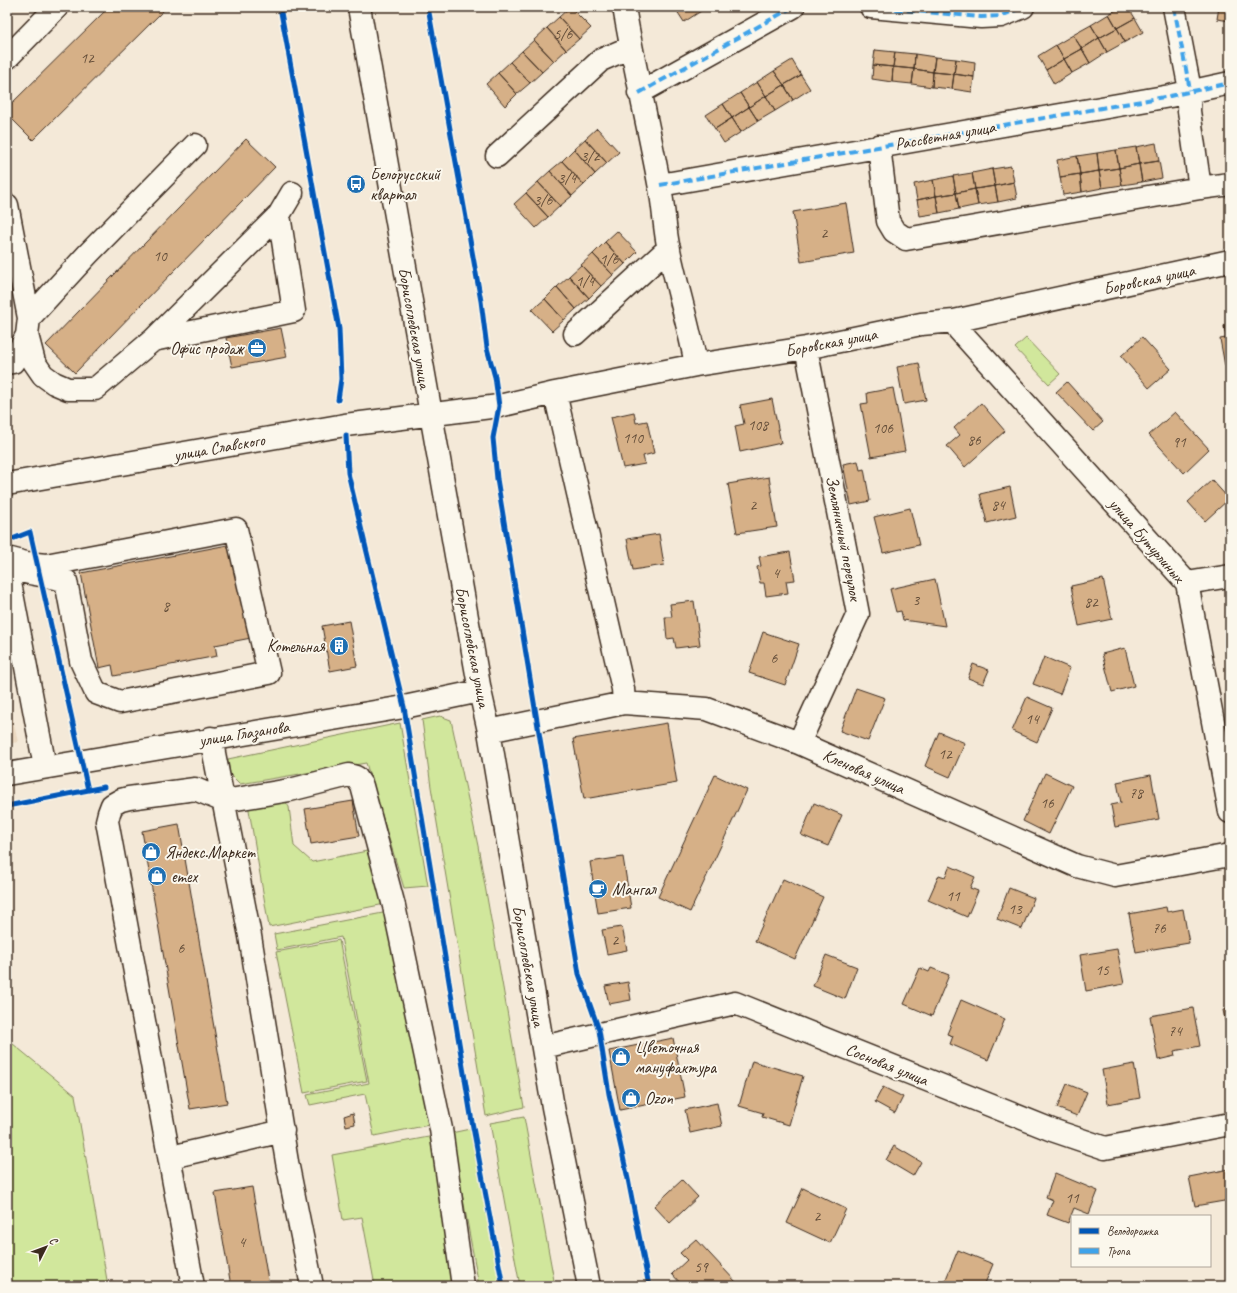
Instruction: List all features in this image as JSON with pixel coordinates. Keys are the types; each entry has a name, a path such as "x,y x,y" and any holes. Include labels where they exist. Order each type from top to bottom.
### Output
{"street":[{"path":"7,58 57,7"},
{"name":"Борисоглебская улица","path":"359,7 480,691 489,731 542,1047 589,1286"},
{"path":"624,7 639,93 660,185 668,248 678,292 688,324 696,365"},
{"path":"639,93 794,7"},
{"path":"871,7 981,17 1001,16 1023,7"},
{"path":"1174,7 1190,90 1188,111 1200,188"},
{"path":"498,156 600,60 631,47"},
{"name":"Рассветная улица","path":"660,185 1170,96 1190,90 1230,83"},
{"path":"7,363 14,362 28,327 88,254 195,145"},
{"path":"879,146 888,221 894,232 906,239 1230,184"},
{"path":"7,205 34,362 43,375 54,383 68,389 81,390 95,389 153,340 278,215 292,193"},
{"path":"153,340 294,311 278,215"},
{"path":"575,334 668,248"},
{"name":"Боровская улица","path":"431,413 499,406 555,393 696,365 806,348 921,324 954,321 1230,261"},
{"name":"улица Бутурлиных","path":"954,321 964,336 1186,583 1230,812"},
{"name":"Земляничный переулок","path":"799,742 858,614 806,348"},
{"path":"555,393 621,682 624,703"},
{"name":"улица Славского","path":"7,484 345,425 431,413"},
{"path":"7,558 26,563 46,565 236,529 269,673 120,702 96,693 81,661 66,581 48,576 24,573 8,577 45,767"},
{"path":"1186,583 1230,576"},
{"name":"улица Глазанова","path":"7,774 211,738 404,707 480,691"},
{"name":"Кленовая улица","path":"489,731 624,703 707,709 799,742 1077,866 1115,876 1230,855"},
{"path":"211,738 250,936 283,1131 312,1286"},
{"path":"193,1286 108,822 109,813 112,806 121,800 195,789 224,801 290,790 349,775 356,777 361,782 394,906 442,1129 463,1286"},
{"name":"Сосновая улица","path":"542,1047 735,1003 1044,1127 1105,1148 1230,1124"},
{"path":"170,1157 283,1131"}],"shaded area":[{"path":"7,694 18,742 7,744"}],"green space":[{"path":"1026,338 1060,374 1049,384 1015,348"},
{"path":"440,716 451,720 478,846 524,1107 486,1116 431,787 422,720"},
{"path":"400,723 428,886 404,888 366,763 240,784 230,774 228,759"},
{"path":"284,799 289,807 294,846 312,862 367,851 385,904 269,927 248,804"},
{"path":"388,912 429,1125 374,1136 365,1094 310,1105 307,1095 369,1083 341,937 277,950 274,934"},
{"path":"339,940 367,1081 304,1093 276,952"},
{"path":"7,1039 75,1095 108,1286 7,1286"},
{"path":"524,1117 555,1286 520,1286 490,1123"},
{"path":"470,1129 500,1286 479,1286 451,1133"},
{"path":"434,1136 462,1286 375,1286 362,1217 343,1220 332,1155"}],"building":[{"path":"109,7 167,7 33,140 7,114 7,108"},
{"path":"570,7 591,28 579,39 559,17"},
{"path":"699,7 701,11 684,22 675,8"},
{"path":"1121,7 1128,7 1135,18 1117,28 1109,14"},
{"path":"1219,7 1230,7 1230,21 1217,19"},
{"path":"1109,14 1117,28 1099,38 1091,25"},
{"path":"559,17 579,39 566,50 547,28"},
{"path":"1135,18 1143,32 1125,42 1117,28"},
{"path":"1091,25 1099,38 1082,49 1073,35"},
{"path":"547,28 566,50 554,61 534,40"},
{"path":"1117,28 1125,42 1107,52 1099,38"},
{"path":"1073,35 1082,49 1064,59 1056,45"},
{"path":"1099,38 1107,52 1090,63 1082,49"},
{"path":"534,40 554,61 542,72 522,51"},
{"path":"1056,45 1064,59 1046,70 1038,56"},
{"path":"1082,49 1090,63 1072,73 1064,59"},
{"path":"875,50 895,52 893,67 873,65"},
{"path":"522,51 542,72 530,83 510,62"},
{"path":"895,52 915,54 914,69 893,67"},
{"path":"915,54 935,57 933,72 914,69"},
{"path":"935,57 956,59 954,74 933,72"},
{"path":"956,59 975,62 974,77 954,74"},
{"path":"1064,59 1072,73 1054,84 1046,70"},
{"path":"792,60 801,75 784,85 774,71"},
{"path":"510,62 530,83 517,94 498,73"},
{"path":"873,65 893,67 892,82 872,79"},
{"path":"893,67 914,69 912,84 892,82"},
{"path":"914,69 933,72 932,87 912,84"},
{"path":"774,71 784,85 766,96 757,82"},
{"path":"933,72 954,74 952,89 932,87"},
{"path":"498,73 517,94 505,106 486,84"},
{"path":"954,74 974,77 972,92 952,89"},
{"path":"801,75 810,89 793,100 784,85"},
{"path":"757,82 766,96 749,107 740,93"},
{"path":"784,85 793,100 775,111 766,96"},
{"path":"740,93 749,107 732,118 723,104"},
{"path":"766,96 775,111 758,121 749,107"},
{"path":"723,104 732,118 715,129 706,115"},
{"path":"749,107 758,121 741,132 732,118"},
{"path":"732,118 741,132 724,143 715,129"},
{"path":"597,128 619,152 607,163 585,139"},
{"path":"246,139 275,167 75,373 46,345"},
{"path":"585,139 607,163 595,174 574,149"},
{"path":"1156,143 1159,161 1139,164 1136,147"},
{"path":"1136,147 1139,164 1119,168 1116,150"},
{"path":"574,149 595,174 584,185 562,161"},
{"path":"1116,150 1119,168 1099,171 1097,153"},
{"path":"1097,153 1099,171 1080,174 1077,156"},
{"path":"1077,156 1080,174 1060,177 1057,160"},
{"path":"562,161 584,185 572,196 550,171"},
{"path":"1159,161 1162,178 1142,182 1139,164"},
{"path":"1139,164 1142,182 1122,185 1119,168"},
{"path":"1011,166 1014,182 995,186 992,169"},
{"path":"1119,168 1122,185 1102,188 1099,171"},
{"path":"992,169 995,186 975,189 972,173"},
{"path":"550,171 572,196 560,206 538,182"},
{"path":"1099,171 1102,188 1082,192 1080,174"},
{"path":"972,173 975,189 956,193 953,176"},
{"path":"1080,174 1082,192 1063,195 1060,177"},
{"path":"953,176 956,193 936,196 933,180"},
{"path":"933,180 936,196 917,200 914,184"},
{"path":"538,182 560,206 548,217 526,193"},
{"path":"1014,182 1017,198 998,202 995,186"},
{"path":"995,186 998,202 978,205 975,189"},
{"path":"975,189 978,205 959,209 956,193"},
{"path":"526,193 548,217 536,228 514,204"},
{"path":"956,193 959,209 939,213 936,196"},
{"path":"936,196 939,213 920,216 917,200"},
{"path":"846,203 854,253 801,262 793,212"},
{"path":"617,231 637,252 625,264 605,242"},
{"path":"605,242 625,264 613,275 593,254"},
{"path":"593,254 613,275 601,286 581,265"},
{"path":"581,265 601,286 589,298 569,276"},
{"path":"569,276 589,298 576,309 557,287"},
{"path":"557,287 576,309 564,320 545,299"},
{"path":"545,299 564,320 552,331 532,310"},
{"path":"1230,325 1230,365 1225,366 1220,339 1226,338 1224,326"},
{"name":"Офис продаж","path":"281,328 287,357 232,367 226,338"},
{"path":"1142,337 1171,369 1149,388 1121,356"},
{"path":"919,363 926,400 904,404 897,367"},
{"path":"1067,382 1103,422 1093,431 1056,392"},
{"path":"893,388 905,451 871,457 861,404 868,403 867,393"},
{"path":"772,399 781,443 740,452 735,426 744,424 740,405"},
{"path":"981,403 1005,431 965,467 947,446 960,435 954,428"},
{"path":"634,412 636,423 647,421 654,453 643,456 645,464 623,468 611,417"},
{"path":"1175,412 1209,449 1184,473 1149,435"},
{"path":"858,461 860,470 864,469 870,501 851,505 843,464"},
{"path":"769,477 777,527 737,533 728,484"},
{"path":"1212,480 1229,499 1205,521 1188,502"},
{"path":"1010,487 1016,516 987,523 980,494"},
{"path":"910,508 919,545 883,553 874,517"},
{"path":"659,534 664,565 633,570 627,539"},
{"path":"233,544 251,638 215,645 217,656 114,676 112,665 99,668 81,573"},
{"path":"790,552 795,580 786,581 788,593 766,596 764,583 760,583 757,567 761,566 759,557"},
{"path":"935,579 945,626 903,620 901,611 896,612 890,589"},
{"path":"1103,579 1112,619 1079,626 1071,586"},
{"path":"694,601 700,645 676,648 674,638 667,639 665,617 672,617 670,604"},
{"name":"Котельная","path":"349,621 357,666 330,671 322,626"},
{"path":"763,632 799,644 785,685 749,673"},
{"path":"1125,648 1134,686 1112,692 1102,654"},
{"path":"1044,657 1070,668 1060,694 1033,684"},
{"path":"973,664 989,670 983,684 968,678"},
{"path":"856,688 885,698 868,741 840,731"},
{"path":"1027,697 1052,708 1037,742 1012,731"},
{"path":"667,723 677,783 584,799 573,739"},
{"path":"939,732 965,743 950,777 925,766"},
{"path":"1045,773 1072,786 1049,834 1023,821"},
{"path":"715,775 747,790 690,912 658,897"},
{"path":"1151,775 1159,819 1115,827 1111,805 1121,803 1117,782"},
{"path":"353,801 359,836 311,844 305,809"},
{"path":"814,803 842,815 828,846 801,835"},
{"path":"179,824 227,1103 190,1109 142,831"},
{"path":"623,857 631,908 598,913 590,862"},
{"path":"950,866 975,877 970,888 978,891 967,917 928,900 939,875 945,877"},
{"path":"783,879 823,897 795,959 755,941"},
{"path":"1009,888 1034,898 1022,929 997,919"},
{"path":"1166,907 1167,912 1183,909 1189,943 1136,952 1129,914"},
{"path":"622,927 627,950 607,954 602,930"},
{"path":"1117,949 1124,984 1086,991 1080,955"},
{"path":"826,955 857,967 845,999 813,986"},
{"path":"920,968 929,972 931,968 949,975 932,1016 904,1004"},
{"path":"628,982 631,1000 609,1004 605,986"},
{"path":"961,1000 1005,1019 988,1060 950,1044 953,1036 947,1034"},
{"path":"1193,1008 1200,1046 1174,1051 1175,1056 1158,1060 1150,1016"},
{"path":"1230,1009 1230,1030 1227,1030 1223,1010"},
{"path":"673,1038 685,1097 620,1110 609,1051"},
{"path":"752,1061 803,1076 789,1125 762,1117 763,1113 739,1106"},
{"path":"1134,1064 1140,1098 1108,1104 1102,1070"},
{"path":"1067,1084 1087,1092 1077,1116 1057,1108"},
{"path":"883,1087 903,1097 895,1113 875,1102"},
{"path":"717,1103 722,1126 690,1133 685,1110"},
{"path":"353,1113 355,1124 346,1126 344,1116"},
{"path":"894,1146 921,1162 913,1176 886,1160"},
{"path":"1230,1169 1230,1200 1195,1206 1189,1177"},
{"path":"1055,1173 1098,1191 1089,1214 1074,1208 1068,1223 1047,1215 1053,1200 1046,1197"},
{"path":"682,1180 698,1197 670,1223 654,1206"},
{"path":"252,1187 269,1286 231,1286 215,1193"},
{"path":"803,1188 846,1209 830,1243 787,1223"},
{"path":"696,1239 736,1282 732,1286 683,1286 672,1274 687,1260 680,1253"},
{"path":"958,1250 993,1264 984,1286 943,1286"},
{"path":"1230,1282 1230,1286 1206,1286"}],"marked path":[{"path":"639,93 793,7"},
{"path":"871,7 981,17 1001,16 1023,7"},
{"path":"1174,7 1190,90"},
{"path":"660,185 1170,96 1230,83"}],"cycle path":[{"path":"280,7 339,329 341,379 338,400"},
{"path":"428,7 481,301 487,348 495,377 499,406 493,438 497,479 579,974 599,1030 609,1094 628,1179 649,1286"},
{"path":"346,435 348,473 404,707 472,1122 503,1286"},
{"path":"7,541 30,532 88,790"},
{"path":"7,806 104,787"}],"place":[{"name":"Белорусский квартал","path":"356,184"},
{"name":"Офис продаж","path":"257,348"},
{"name":"Котельная","path":"339,646"},
{"name":"Яндекс.Маркет","path":"151,852"},
{"name":"emex","path":"157,876"},
{"name":"Мангал","path":"598,889"},
{"name":"Цветочная мануфактура","path":"621,1057"},
{"name":"Ozon","path":"631,1098"}]}
